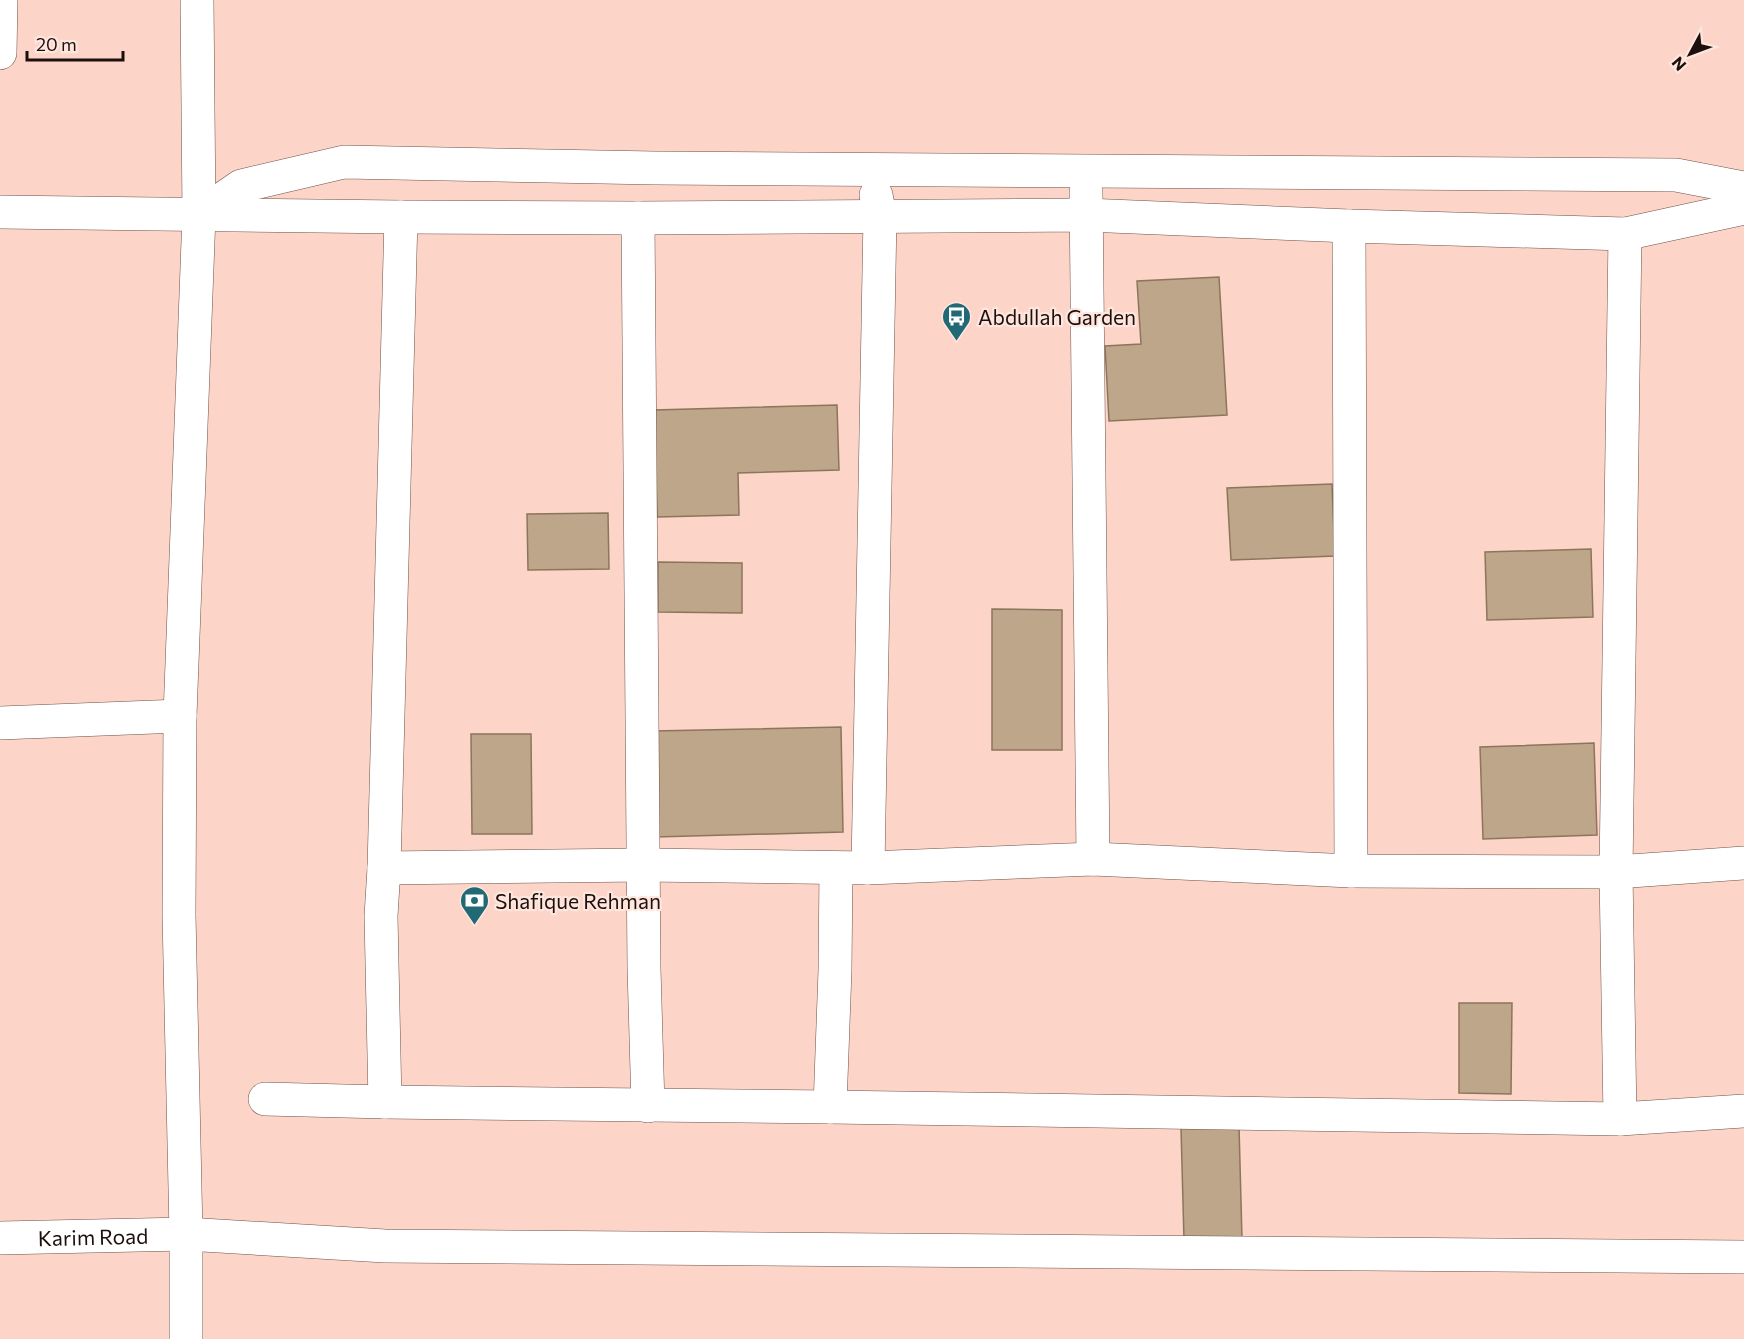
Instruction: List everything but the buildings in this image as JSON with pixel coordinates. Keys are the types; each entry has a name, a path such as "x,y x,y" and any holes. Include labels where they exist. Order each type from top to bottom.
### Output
{"street":[{"path":"0,53 1,0"},
{"path":"186,1339 179,915 180,716 199,215 197,0"},
{"path":"199,215 241,186 344,162 655,168 1676,176 1744,188"},
{"path":"830,1107 835,970 852,868 880,216 872,170"},
{"path":"1087,170 1093,860"},
{"path":"0,212 638,218 1086,215 1625,234 1744,208"},
{"path":"385,1102 381,916 401,217"},
{"path":"638,218 644,968 648,1106"},
{"path":"1349,226 1351,871"},
{"path":"1620,1119 1616,872 1625,234"},
{"path":"0,723 180,716"},
{"path":"384,868 644,866 852,868 1093,860 1351,871 1616,872 1744,863"},
{"path":"265,1099 1620,1119 1744,1112"},
{"name":"Karim Road","path":"0,1238 186,1234 386,1246 1744,1257"}],"place":[{"name":"Abdullah Garden","path":"957,342"},
{"name":"Shafique Rehman","path":"474,926"}]}
